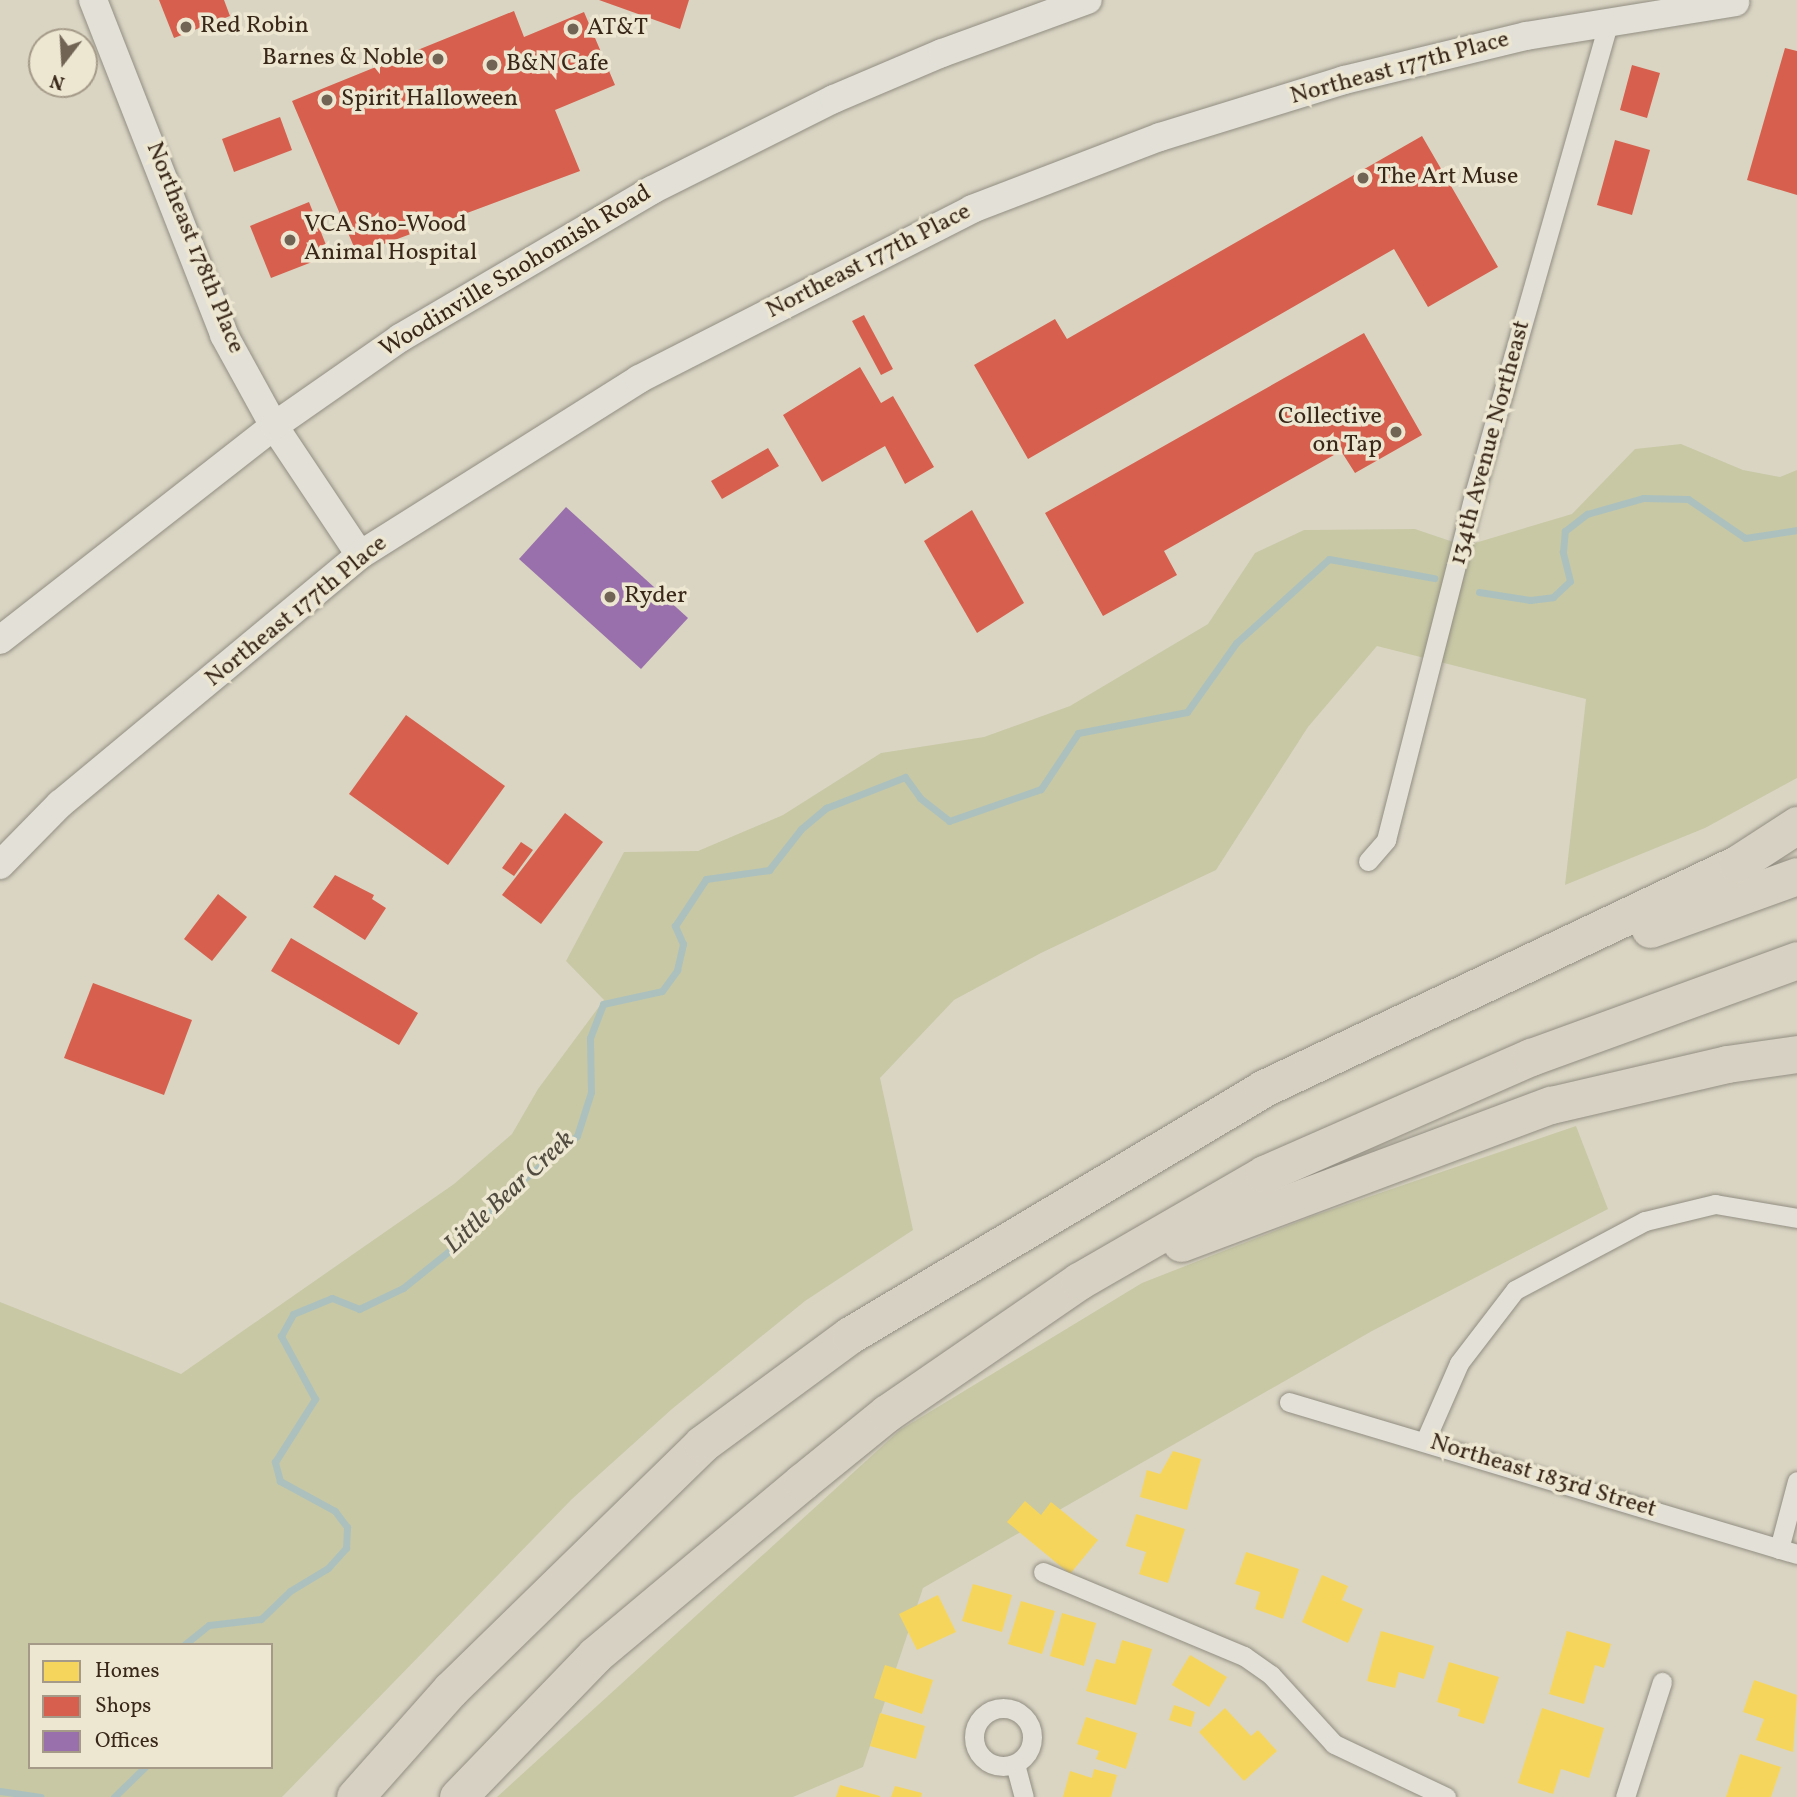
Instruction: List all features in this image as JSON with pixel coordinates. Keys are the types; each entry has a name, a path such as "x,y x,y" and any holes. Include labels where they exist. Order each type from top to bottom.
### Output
{"highway":[{"path":"355,1797 450,1690 702,1444 839,1343 1262,1089 1462,998 1737,864 1797,825"},
{"path":"1462,998 1797,876"},
{"path":"458,1797 595,1656 802,1482 887,1413 1079,1281 1264,1174 1531,1057 1797,961"},
{"path":"1079,1281 1551,1105 1727,1064 1797,1054"}],"street":[{"name":"Northeast 178th Place","path":"93,0 224,335 274,426 360,555"},
{"name":"Woodinville Snohomish Road","path":"0,640 274,426 400,338 652,190 834,99 942,53 1088,0"},
{"name":"Northeast 177th Place","path":"0,865 60,804 114,762 360,555 639,379 972,209 1160,137 1344,80 1609,21 1735,2"},
{"name":"134th Avenue Northeast","path":"1368,861 1386,839 1446,599 1465,546 1475,491 1609,21"},
{"path":"1425,1441 1459,1363 1514,1290 1645,1222 1715,1205 1797,1218"},
{"name":"Northeast 183rd Street","path":"1289,1402 1788,1551"},
{"path":"1788,1551 1797,1481"},
{"path":"1043,1573 1244,1657 1271,1675 1334,1744 1446,1797"},
{"path":"1625,1797 1662,1682"},
{"path":"1015,1764 1024,1797"}],"green space":[{"path":"1681,444 1743,470 1780,477 1797,470 1797,778 1705,828 1565,885 1586,699 1377,646 1308,727 1216,870 1041,953 954,1000 880,1078 913,1230 805,1301 672,1409 572,1499 282,1797 0,1797 0,1302 181,1374 454,1184 512,1134 538,1089 604,1000 566,961 624,852 698,851 783,815 881,753 984,737 1070,706 1208,624 1255,553 1304,530 1415,529 1465,546 1572,514 1635,449"},
{"path":"1576,1126 1608,1209 1372,1331 923,1588 863,1767 793,1797 497,1797 900,1430 1142,1283 1310,1217"}],"building: Homes":[{"path":"1173,1451 1201,1459 1187,1510 1140,1497 1147,1470 1160,1474"},
{"path":"1025,1501 1041,1515 1051,1502 1098,1540 1070,1574 1007,1522"},
{"path":"1136,1514 1185,1529 1168,1583 1139,1574 1146,1552 1126,1546"},
{"path":"1246,1552 1299,1569 1283,1619 1255,1609 1260,1592 1235,1584"},
{"path":"1322,1575 1348,1586 1342,1600 1363,1609 1348,1643 1302,1622"},
{"path":"973,1584 1012,1595 1002,1632 962,1621"},
{"path":"938,1595 956,1632 917,1650 899,1614"},
{"path":"1021,1601 1055,1611 1042,1654 1008,1644"},
{"path":"1062,1613 1096,1623 1084,1666 1050,1656"},
{"path":"1381,1631 1434,1646 1424,1679 1399,1672 1395,1688 1367,1681"},
{"path":"1567,1631 1611,1644 1604,1668 1595,1665 1584,1704 1549,1694"},
{"path":"1122,1640 1152,1649 1136,1705 1086,1691 1096,1659 1115,1664"},
{"path":"1190,1655 1227,1677 1209,1707 1172,1685"},
{"path":"1449,1662 1499,1677 1484,1724 1458,1716 1460,1709 1437,1702"},
{"path":"885,1665 933,1680 922,1714 874,1698"},
{"path":"1754,1680 1797,1695 1793,1752 1756,1740 1764,1719 1743,1712"},
{"path":"1174,1705 1195,1712 1191,1727 1169,1720"},
{"path":"1225,1708 1251,1736 1258,1730 1277,1751 1244,1781 1199,1732"},
{"path":"1542,1708 1604,1728 1589,1778 1561,1769 1553,1794 1518,1783"},
{"path":"880,1713 925,1726 916,1759 870,1746"},
{"path":"1086,1717 1137,1733 1126,1769 1096,1759 1099,1751 1077,1744"},
{"path":"1740,1754 1781,1767 1771,1797 1726,1797"},
{"path":"1094,1769 1117,1775 1111,1797 1063,1797 1070,1771 1092,1778"},
{"path":"840,1785 880,1796 880,1797 836,1797"},
{"path":"895,1786 922,1793 921,1797 891,1797"}],"building: Shops":[{"name":"Red Robin","path":"159,0 224,0 230,16 174,38"},
{"path":"599,0 689,0 680,29"},
{"path":"514,11 524,37 584,12 615,85 555,110 580,171 357,254 292,101"},
{"path":"1785,48 1797,51 1797,195 1747,180"},
{"path":"1632,65 1660,73 1647,118 1620,110"},
{"path":"280,117 292,150 234,172 222,139"},
{"path":"1422,136 1498,267 1428,307 1394,249 1028,459 974,365 1055,319 1067,339"},
{"path":"1615,140 1650,150 1632,215 1597,205"},
{"name":"VCA Sno-Wood Animal Hospital","path":"309,202 330,255 271,278 250,226"},
{"path":"864,315 893,369 881,375 852,321"},
{"path":"1364,333 1422,435 1355,473 1341,451 1164,551 1177,575 1103,616 1045,513"},
{"path":"860,367 881,403 893,396 934,467 905,484 885,446 822,482 783,415"},
{"path":"768,448 779,466 722,499 711,481"},
{"path":"972,510 1024,603 977,633 924,541"},
{"path":"406,715 505,786 448,865 349,794"},
{"path":"565,813 603,842 541,924 502,895"},
{"path":"521,842 533,850 514,876 502,868"},
{"path":"335,875 374,895 372,899 386,908 365,940 313,907"},
{"path":"218,894 247,917 212,961 184,939"},
{"path":"291,938 418,1013 399,1045 271,971"},
{"path":"93,983 192,1020 164,1095 64,1058"}],"building: Offices":[{"path":"566,507 688,618 641,669 519,559"}],"waterway":[{"name":"Little Bear Creek","path":"1479,592 1530,600 1553,597 1570,581 1563,552 1565,531 1587,514 1643,498 1688,499 1745,538 1797,530"},
{"name":"Little Bear Creek","path":"186,1643 209,1625 261,1619 290,1591 328,1568 346,1548 347,1527 335,1511 280,1481 275,1462 315,1399 281,1336 293,1314 332,1298 359,1309 403,1288 464,1239 514,1187 577,1136 591,1092 590,1038 603,1004 662,991 677,970 683,944 675,926 706,879 769,870 801,829 826,808 905,777 920,798 949,821 1041,789 1078,733 1187,712 1236,643 1329,559 1434,578"},
{"name":"Little Bear Creek","path":"114,1797 143,1769"},
{"name":"Little Bear Creek","path":"0,1791 41,1797"}],"place":[{"name":"Red Robin","path":"186,27"},
{"name":"AT&T","path":"573,29"},
{"name":"Barnes & Noble","path":"438,59"},
{"name":"B&N Cafe","path":"492,65"},
{"name":"Spirit Halloween","path":"327,100"},
{"name":"The Art Muse","path":"1363,178"},
{"name":"VCA Sno-Wood Animal Hospital","path":"290,240"},
{"name":"Collective on Tap","path":"1396,432"},
{"name":"Ryder","path":"610,597"}]}
